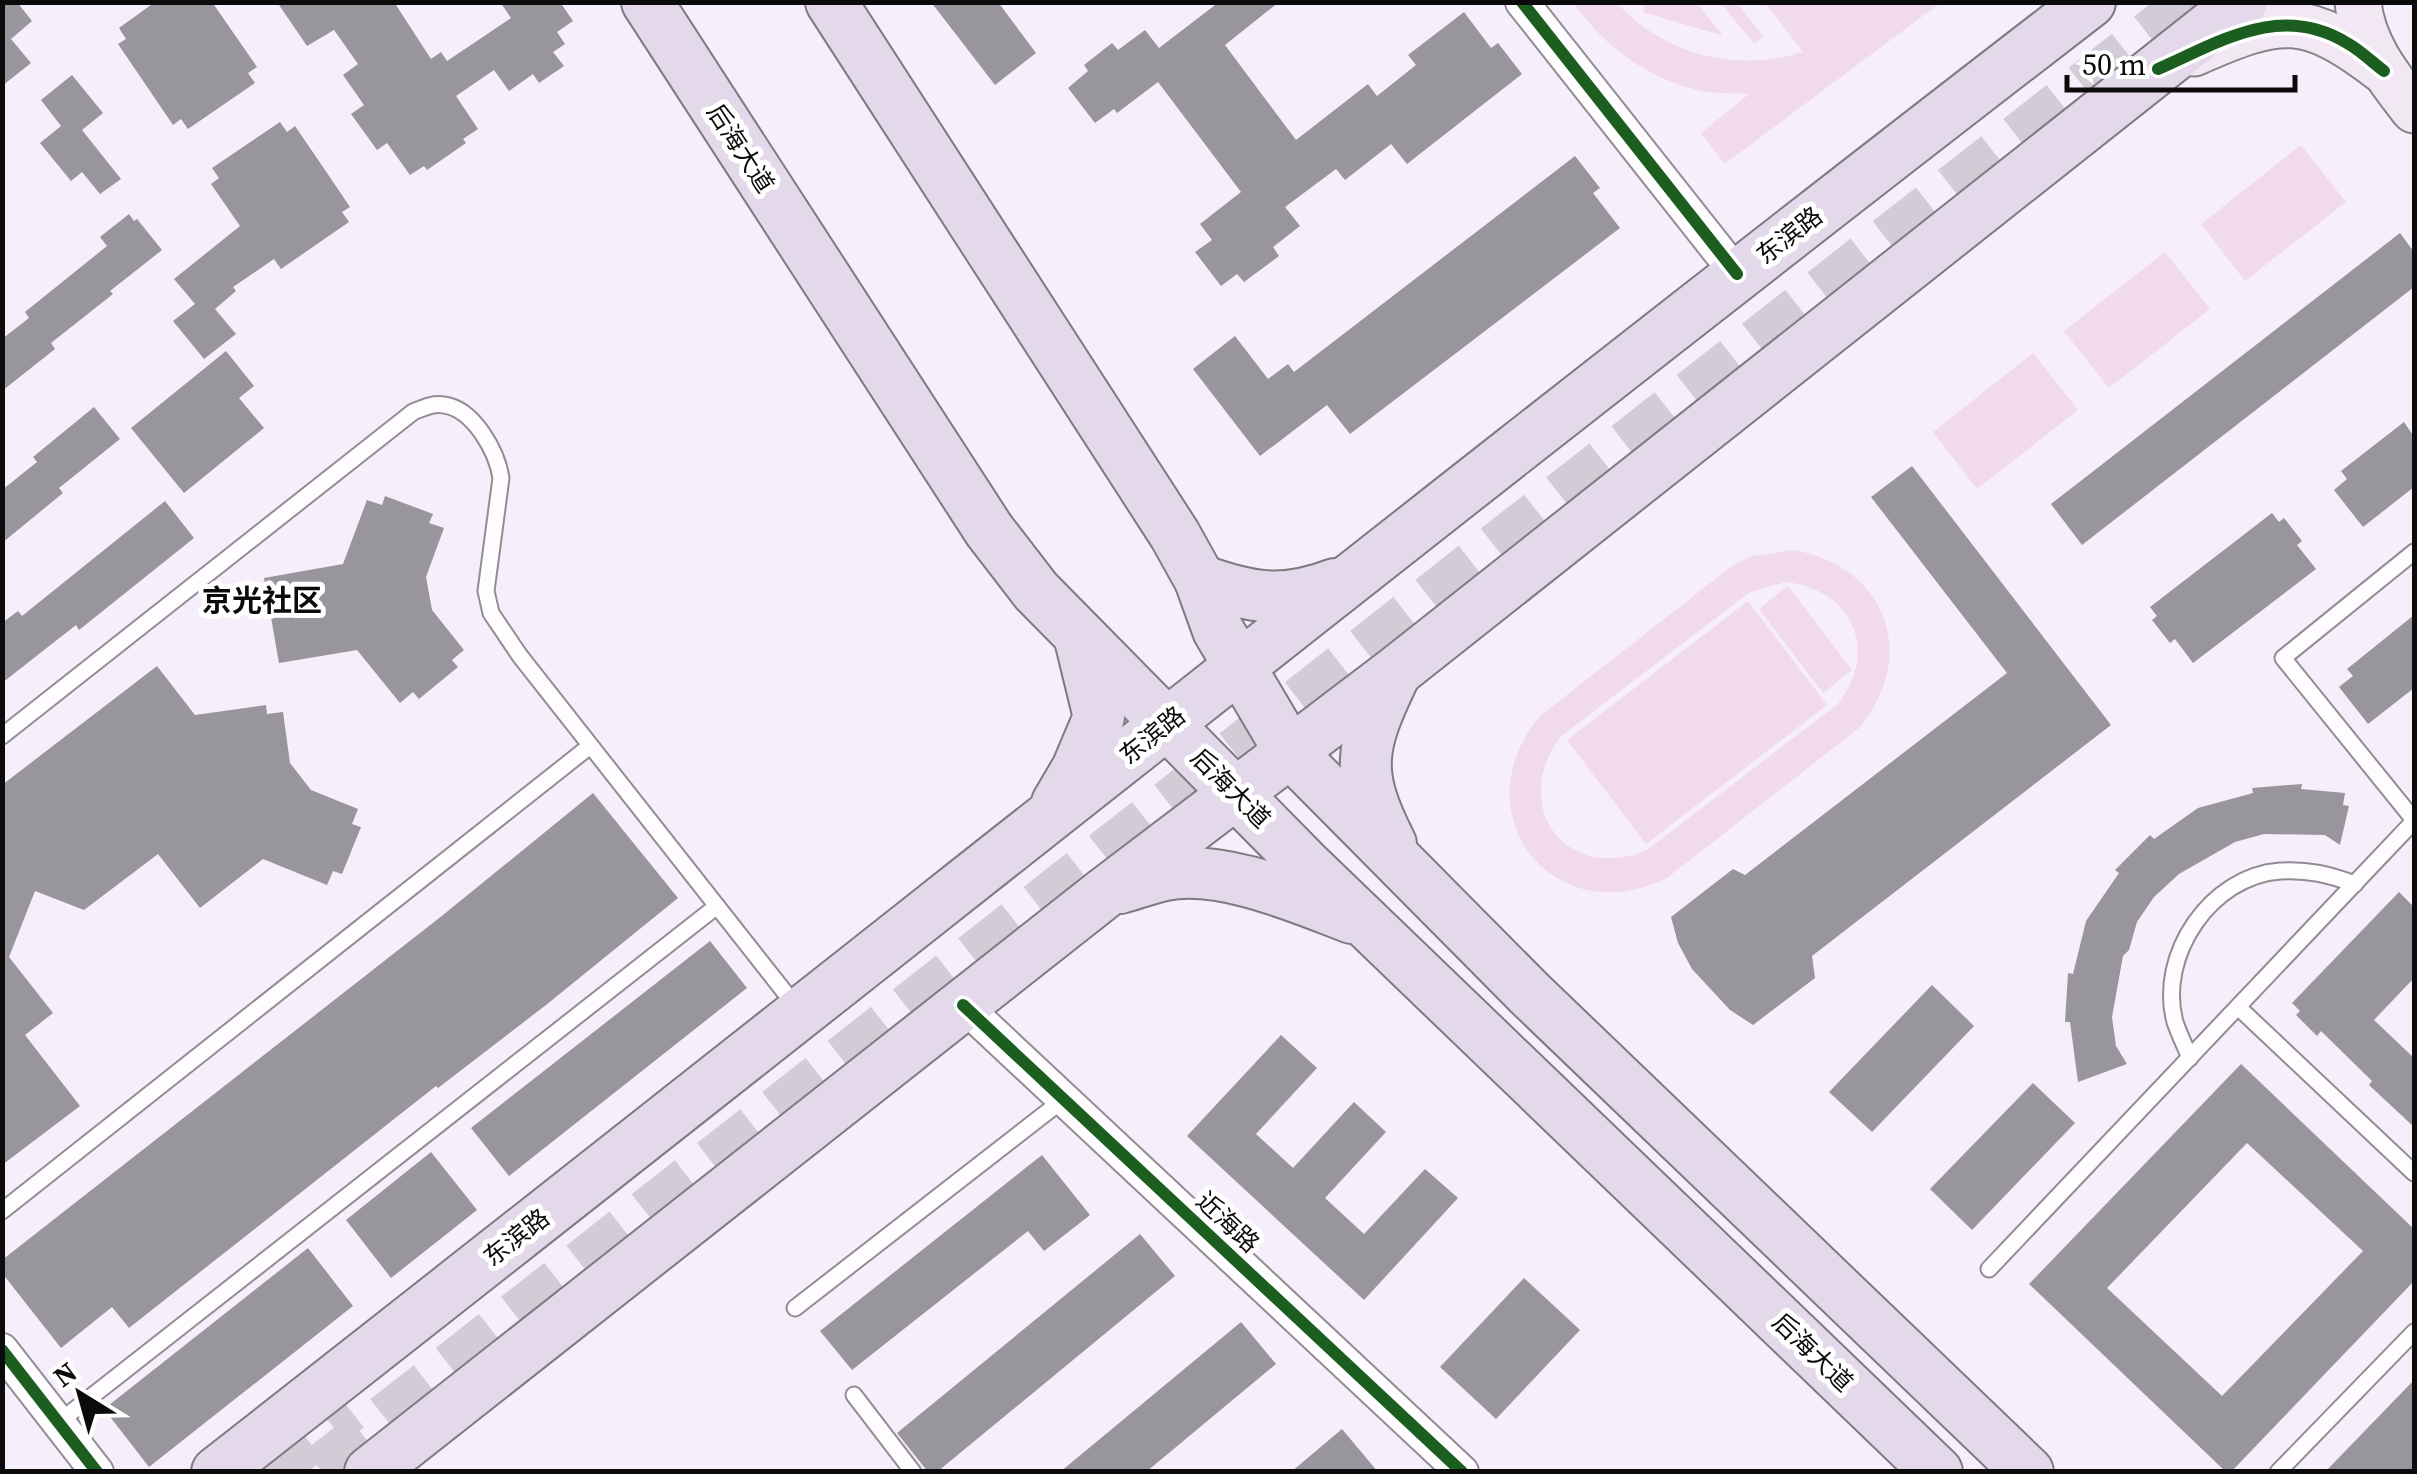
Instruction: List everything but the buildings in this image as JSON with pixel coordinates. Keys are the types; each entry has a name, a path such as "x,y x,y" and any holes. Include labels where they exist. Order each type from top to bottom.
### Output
{"main road":[{"name":"后海大道","path":"647,2 989,530 1036,591 1367,924 1937,1472"},
{"path":"830,2 1175,535 1200,580 1218,630 1290,752 1528,993 2028,1472"},
{"name":"东滨路","path":"217,1472 1737,274 2090,2"},
{"path":"370,1472 1106,892 1397,671 2242,2"},
{"path":"1200,580 1239,594 1269,598 1308,595 1351,578"},
{"path":"1049,818 1077,769 1099,717 1080,635"},
{"path":"1397,671 1370,726 1364,763 1371,806 1403,866"},
{"path":"1106,892 1168,875 1226,878 1302,899 1367,924"}],"street":[{"path":"1522,2 1737,274"},
{"path":"2358,2 2362,28 2384,71 2414,110"},
{"path":"2158,69 2251,28 2286,24 2314,28 2346,42 2384,71"},
{"name":"近海路","path":"963,1005 1460,1471"},
{"path":"2,1350 97,1472"}],"lane":[{"path":"2,736 413,412 444,404 468,418 498,462 501,478 486,591 491,613 590,746 802,1014"},
{"path":"1989,1269 2414,821 2283,658 2414,552"},
{"path":"2,1211 590,746"},
{"path":"2190,1058 2174,1020 2172,980 2183,941 2206,908 2238,883 2277,871 2318,871 2355,884"},
{"path":"59,1422 717,906"},
{"path":"2238,1007 2414,1174"},
{"path":"795,1308 1064,1099"},
{"path":"2278,1472 2414,1332"},
{"path":"854,1395 913,1472"}],"shaded area":[{"path":"1574,3 1617,3 1657,36 1679,47 1703,55 1753,61 1803,52 1765,3 1940,3 1725,164 1701,133 1749,94 1690,88 1651,72 1600,35"},
{"path":"1645,3 1697,3 1723,36 1643,12"},
{"path":"1721,3 1737,3 1763,36 1754,44"},
{"path":"2301,145 2346,202 2245,281 2201,224"},
{"path":"2165,252 2210,309 2109,388 2064,331"},
{"path":"2033,353 2078,410 1977,489 1933,432"},
{"path":"1794,550 1826,560 1852,575 1871,595 1884,618 1889,644 1887,672 1877,700 1859,728 1667,878 1625,891 1588,890 1555,877 1530,854 1515,825 1510,790 1518,753 1540,716 1732,566 1752,556","holes":["1786,582 1809,587 1843,610 1853,626 1857,663 1838,704 1647,850 1618,858 1592,857 1571,848 1554,833 1544,812 1541,789 1546,763 1560,737 1750,592"]},
{"path":"1788,586 1852,670 1823,693 1759,609"},
{"path":"1748,601 1827,705 1646,844 1567,740"}],"tunnel":[{"path":"322,1472 2197,2"},
{"path":"263,1472 347,1406"}],"cycle path":[{"path":"1522,2 1737,274"},
{"path":"2158,69 2227,38 2274,26 2298,26 2322,31 2347,43 2384,71"},
{"path":"963,1005 1462,1472"},
{"path":"2,1350 97,1472"}],"district":[{"name":"京光社区","path":"262,601"}]}
